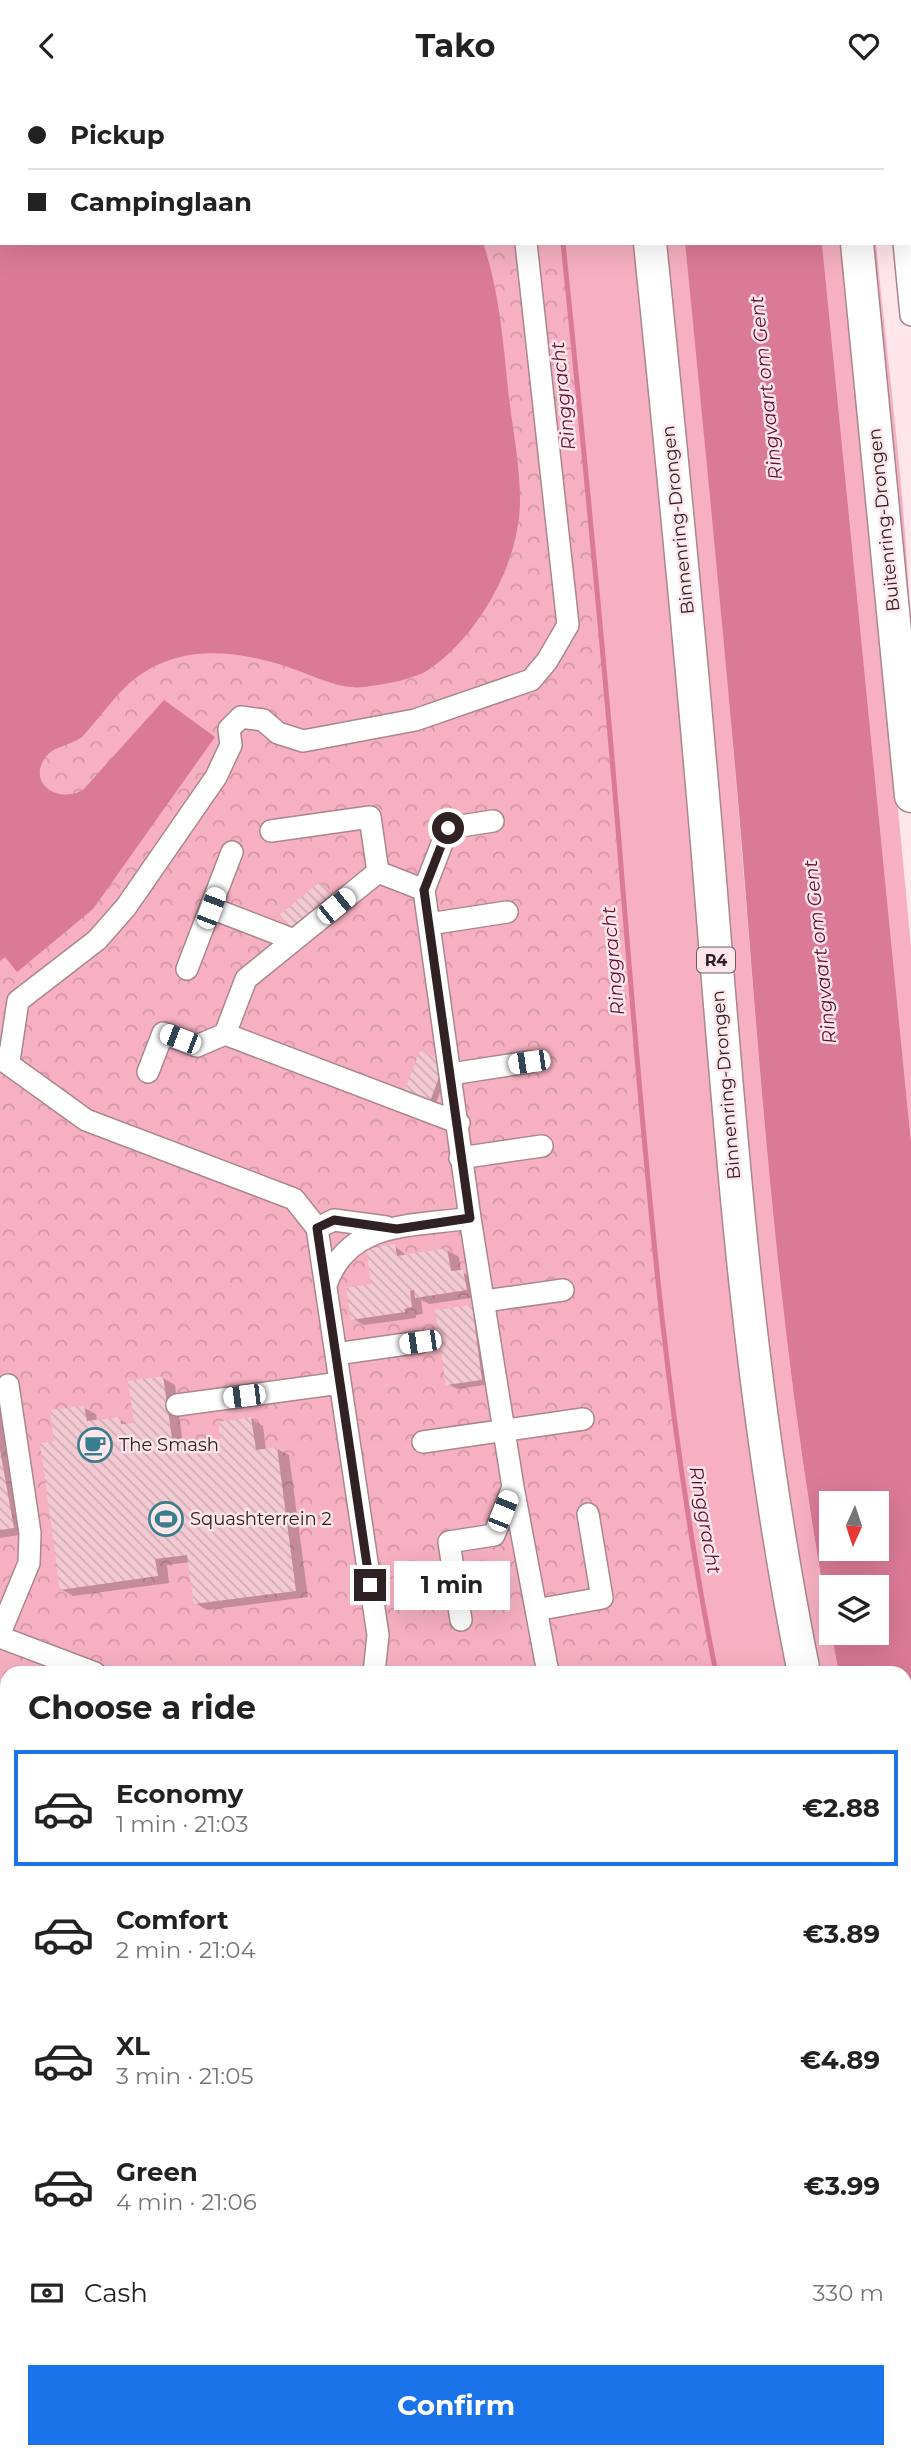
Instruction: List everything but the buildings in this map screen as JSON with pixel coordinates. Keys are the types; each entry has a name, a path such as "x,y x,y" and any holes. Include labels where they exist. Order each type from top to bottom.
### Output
{"highway":[{"name":"Binnenring-Drongen","path":"650,245 689,629 737,1216 760,1423 803,1666"},
{"name":"Buitenring-Drongen","path":"857,245 911,796"}],"street":[{"path":"375,1666 378,1635 317,1228 294,1199 86,1120 5,1059 18,1001 97,940 126,908 216,777 231,745 229,729 241,717 263,720 278,733 303,741 415,720 531,680 547,661 568,625 527,245"},
{"path":"904,245 911,315"},
{"path":"271,831 370,817 378,872"},
{"path":"494,821 448,828 424,890 459,1123 460,1158 513,1487 547,1666"},
{"path":"187,969 232,852"},
{"path":"378,872 424,890"},
{"path":"225,1034 246,979 378,872"},
{"path":"211,908 294,940"},
{"path":"429,924 507,912"},
{"path":"148,1072 163,1033 197,1046 225,1034 459,1123"},
{"path":"451,1074 529,1062"},
{"path":"460,1158 542,1146"},
{"path":"326,1285 340,1255 355,1241 397,1229 470,1218"},
{"path":"317,1228 334,1220 397,1229"},
{"path":"485,1301 563,1290"},
{"path":"336,1354 420,1342"},
{"path":"177,1405 340,1383"},
{"path":"8,1385 30,1533 29,1563 0,1635 78,1666"},
{"path":"423,1442 583,1419"},
{"path":"461,1620 449,1542 494,1535 513,1487"},
{"path":"536,1610 602,1598 588,1514"}],"green space":[{"path":"0,245 563,245 603,648 658,1283 683,1479 715,1666 0,1666"},
{"path":"563,245 685,245 722,625 778,1265 804,1469 821,1575 819,1645 834,1645 838,1666 714,1666 674,1435 651,1224 602,623"},
{"path":"822,245 844,245 911,946 911,1142"},
{"path":"870,245 876,245 899,461 908,570 911,679"}],"water":[{"path":"0,245 484,245 500,315 520,500 518,524 505,571 481,616 466,636 431,668 417,676 399,681 364,687 345,686 268,661 208,653 169,660 132,681 83,736 58,748 45,758 40,767 40,776 48,789 64,795 83,790 164,700 215,737 93,909 17,972 5,957 0,961"},
{"name":"Ringvaart om Gent","path":"685,245 822,245 911,1142 911,1666 838,1666 834,1645 889,1645 889,1575 821,1575 790,1365 768,1159 729,697"}],"waterway":[{"name":"Ringgracht","path":"563,245 658,1283 683,1479 715,1666"}],"place":[{"name":"The Smash","path":"95,1445"},
{"name":"Squashterrein 2","path":"166,1519"}],"route":[{"path":"370,1585 317,1228 334,1220 397,1229 470,1218 460,1158 459,1123 424,890 448,828"}]}
